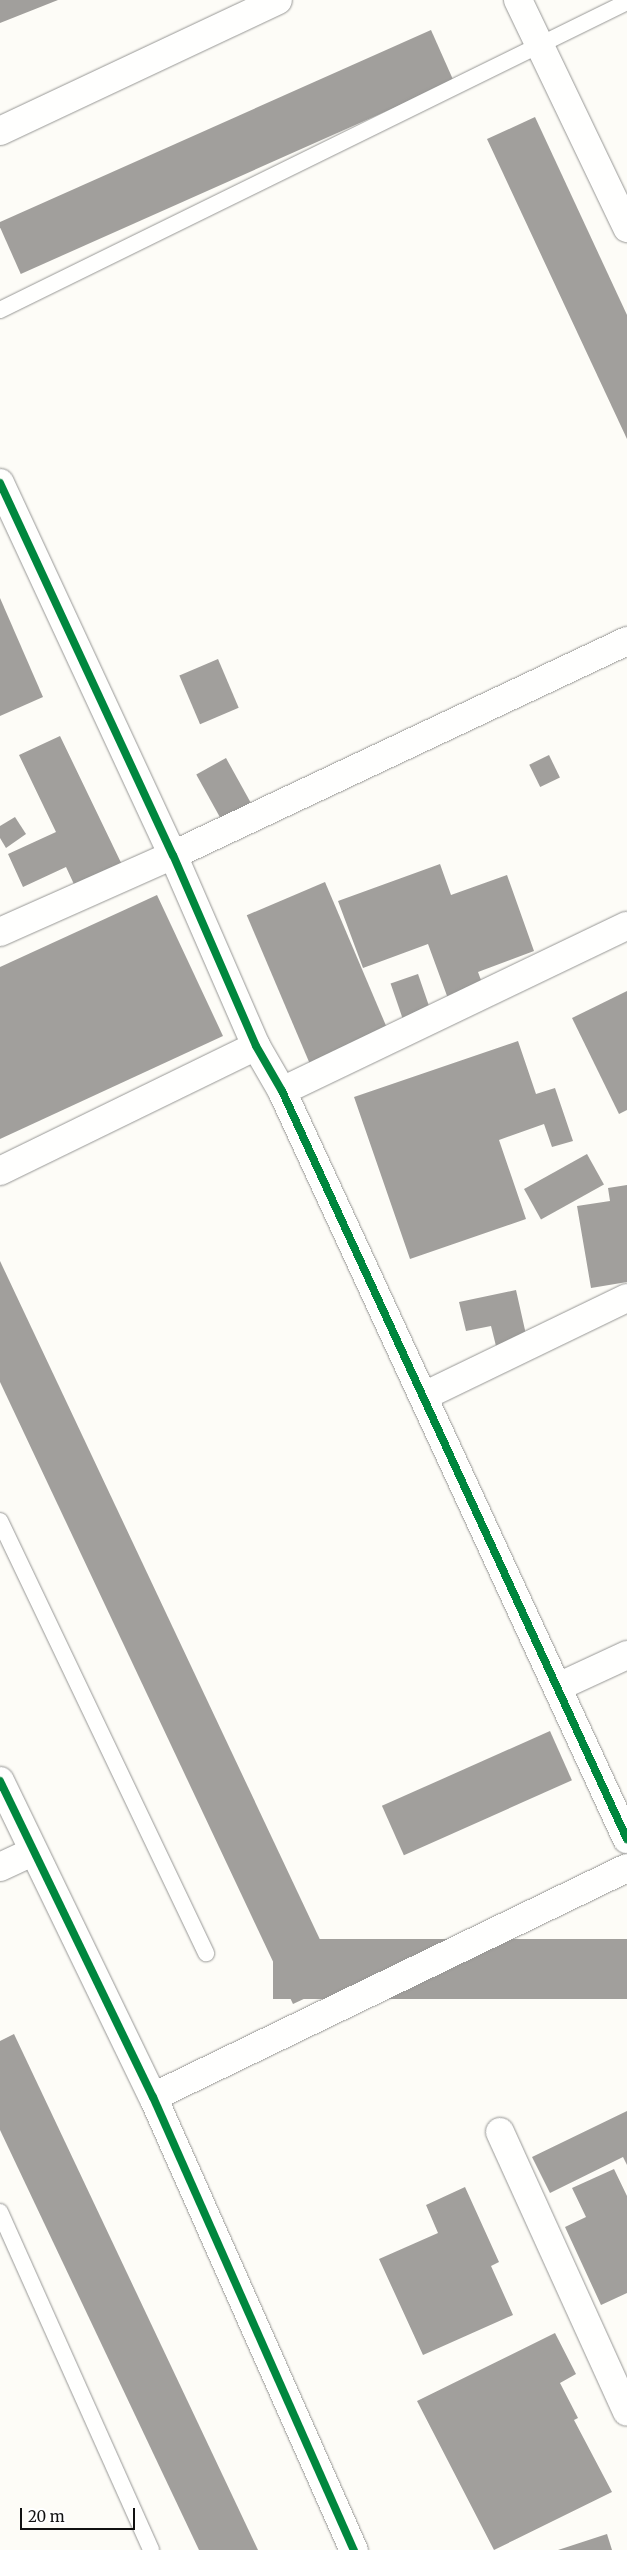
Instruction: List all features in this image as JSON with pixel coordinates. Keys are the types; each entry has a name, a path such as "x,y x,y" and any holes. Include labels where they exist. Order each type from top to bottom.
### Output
{"street":[{"path":"0,131 278,0"},
{"path":"518,0 627,228"},
{"path":"0,483 173,855 256,1046 282,1091 627,1839"},
{"path":"0,932 173,855 627,641"},
{"path":"282,1091 627,926"},
{"path":"0,1171 256,1046"},
{"path":"424,1396 627,1298"},
{"path":"558,1687 627,1655"},
{"path":"0,1781 32,1852 153,2097 354,2550"},
{"path":"0,1867 32,1852"},
{"path":"153,2097 627,1868"},
{"path":"500,2132 627,2412"}],"lane":[{"path":"0,310 627,2"},
{"path":"0,1521 206,1953"},
{"path":"0,2212 151,2550"}],"building":[{"path":"0,0 58,0 0,23"},
{"path":"431,30 454,81 21,274 0,227 0,222"},
{"path":"535,117 627,315 627,439 487,139"},
{"path":"0,598 43,697 0,716"},
{"path":"218,659 239,708 200,724 179,675"},
{"path":"60,736 126,873 79,895 66,867 23,887 8,854 56,832 19,755"},
{"path":"549,755 560,777 540,787 529,765"},
{"path":"226,758 253,807 223,823 196,774"},
{"path":"15,817 26,834 6,848 0,838 0,826"},
{"path":"440,864 451,895 507,875 534,951 478,972 485,991 450,1004 428,944 363,968 338,901"},
{"path":"325,882 397,1051 319,1085 247,915"},
{"path":"157,895 223,1036 0,1139 0,967"},
{"path":"418,974 430,1009 403,1018 391,983"},
{"path":"627,991 627,1110 619,1114 572,1018"},
{"path":"518,1041 536,1094 555,1088 573,1141 552,1147 544,1124 499,1140 526,1219 410,1259 354,1097"},
{"path":"587,1154 604,1185 541,1220 524,1189"},
{"path":"627,1185 627,1282 591,1288 577,1206 610,1201 608,1188"},
{"path":"0,1261 340,1982 293,2004 0,1382"},
{"path":"516,1290 527,1339 496,1346 491,1326 466,1331 459,1302"},
{"path":"550,1731 572,1780 404,1855 382,1806"},
{"path":"273,1939 627,1939 627,1999 273,1999"},
{"path":"14,2034 258,2550 199,2550 0,2130 0,2041"},
{"path":"627,2111 627,2165 623,2157 550,2193 532,2157"},
{"path":"614,2169 627,2196 627,2293 601,2305 565,2227 586,2217 572,2188"},
{"path":"465,2187 499,2262 491,2266 513,2315 423,2355 379,2259 438,2233 426,2205"},
{"path":"555,2333 576,2374 560,2383 578,2418 574,2420 612,2492 494,2550 417,2401"},
{"path":"607,2534 612,2550 558,2550"}],"cycle path":[{"path":"0,483 173,855 256,1046 282,1091 627,1839"},
{"path":"0,1781 153,2097 354,2550"}]}
